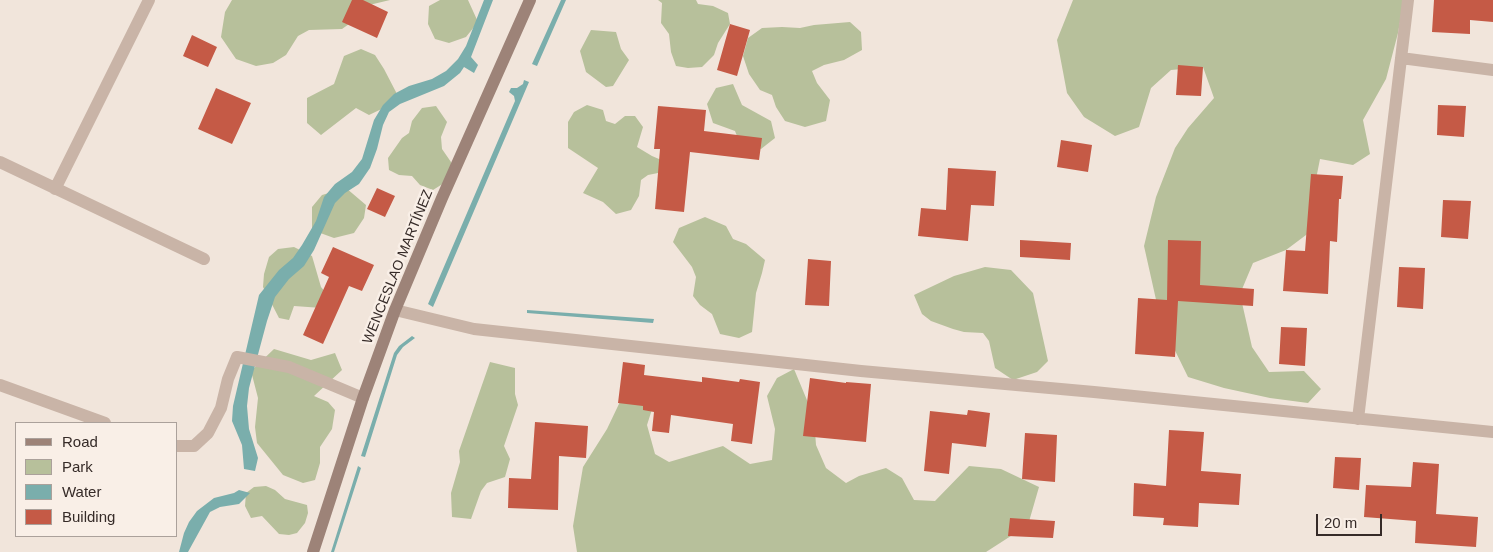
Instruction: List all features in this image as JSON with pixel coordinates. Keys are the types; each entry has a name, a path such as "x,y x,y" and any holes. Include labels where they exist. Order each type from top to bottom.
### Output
{"main road":[{"name":"WENCESLAO MARTÍNEZ","path":"313,552 363,398 396,310 442,198 530,0"}],"street":[{"path":"55,189 149,0"},
{"path":"1358,419 1408,0"},
{"path":"1401,58 1493,70"},
{"path":"0,162 204,259"},
{"path":"396,310 484,330 861,371 1493,432"},
{"path":"178,446 194,446 208,433 221,408 228,379 237,357 289,367 363,398"},
{"path":"0,385 102,422"}],"green space":[{"path":"232,0 390,0 365,6 356,19 342,29 309,30 298,36 286,55 273,63 256,66 236,59 221,37 225,12"},
{"path":"440,0 468,0 478,22 466,37 449,43 435,39 428,24 429,6"},
{"path":"658,0 696,0 698,4 713,6 728,13 730,24 718,43 714,55 702,67 688,68 676,66 671,52 669,34 661,23 662,3"},
{"path":"1073,0 1404,0 1386,79 1363,120 1370,154 1353,165 1320,159 1315,184 1318,226 1286,250 1253,263 1240,294 1252,347 1269,372 1304,371 1321,389 1308,403 1270,398 1224,388 1188,377 1161,322 1144,246 1156,197 1175,148 1188,128 1214,98 1203,67 1171,70 1151,88 1139,127 1115,136 1084,117 1067,93 1057,40"},
{"path":"850,22 861,32 862,50 844,60 824,65 812,71 817,83 830,100 826,121 805,127 785,121 776,107 772,95 760,90 749,74 743,56 748,38 762,28 800,28"},
{"path":"591,30 616,32 621,49 629,60 613,86 606,87 586,72 580,51"},
{"path":"361,49 375,55 397,94 392,104 369,115 356,108 321,135 307,123 307,98 334,84 344,56"},
{"path":"733,84 742,105 771,121 775,138 761,149 739,141 735,131 713,123 707,104 716,88"},
{"path":"587,105 603,110 606,121 615,124 625,116 635,116 643,127 637,147 666,162 663,172 648,175 641,180 639,196 631,210 616,214 603,202 583,193 598,168 568,148 568,122 574,112"},
{"path":"436,106 447,122 441,137 442,149 451,162 452,178 433,190 420,185 412,176 399,175 389,170 388,158 402,138 409,133 412,121 422,108"},
{"path":"346,188 366,205 364,218 354,233 334,238 312,230 312,207 322,195"},
{"path":"705,217 726,226 733,239 746,244 765,260 756,293 752,332 739,338 720,334 712,314 700,305 693,296 696,277 692,267 673,242 679,228"},
{"path":"294,247 312,256 321,287 326,293 322,308 294,306 289,320 279,318 263,287 264,274 269,257 278,249"},
{"path":"985,267 1011,270 1033,293 1048,361 1037,372 1013,380 995,368 989,341 983,333 964,332 953,329 931,321 922,314 914,295 954,276"},
{"path":"274,349 311,360 335,353 342,370 314,396 328,402 335,410 332,429 320,447 320,463 315,480 303,483 283,475 257,443 255,427 258,398 251,371"},
{"path":"490,362 515,368 515,394 518,405 504,446 510,459 505,477 487,483 481,491 471,519 452,517 451,493 460,462 459,451"},
{"path":"794,369 814,417 816,445 826,468 846,483 859,476 886,468 902,478 914,500 935,501 969,466 1001,469 1039,487 1028,525 986,552 577,552 573,526 583,467 607,429 628,385 655,400 647,425 655,454 669,462 723,446 750,464 772,460 775,429 767,396 777,378"},
{"path":"266,486 275,490 285,499 307,505 308,513 305,523 297,533 289,535 279,534 262,516 251,518 245,506 246,493 254,487"}],"water":[{"path":"484,0 493,0 471,57 478,65 474,73 464,67 460,73 444,86 400,104 389,112 383,125 370,168 359,184 345,193 335,203 314,250 304,266 289,279 275,297 249,388 247,406 249,429 258,458 255,471 244,469 242,445 232,421 233,406 259,295 279,270 293,258 302,245 316,221 324,197 335,184 352,172 362,159 374,120 383,105 394,94 409,86 432,79 446,71 458,59 466,46"},
{"path":"561,0 566,0 537,66 532,64"},
{"path":"524,80 529,82 433,307 428,304 515,101 514,96 509,92 511,88 517,88 523,84"},
{"path":"527,310 654,319 653,323 527,313"},
{"path":"412,336 415,338 403,347 397,355 365,457 361,456 394,353 399,346"},
{"path":"358,466 361,468 334,552 331,552"},
{"path":"239,490 250,493 239,504 220,507 210,512 188,552 179,552 184,533 197,511 214,498"}],"building":[{"path":"352,0 363,0 388,12 377,38 342,22"},
{"path":"1434,0 1493,0 1493,22 1470,20 1470,34 1432,32"},
{"path":"730,24 750,30 737,76 717,70"},
{"path":"192,35 217,47 208,67 183,56"},
{"path":"1178,65 1203,67 1201,96 1176,95"},
{"path":"216,88 251,103 232,144 198,129"},
{"path":"1438,105 1466,106 1464,137 1437,135"},
{"path":"658,106 706,110 704,131 762,138 759,160 690,152 684,212 655,209 660,149 654,149"},
{"path":"1061,140 1092,145 1088,172 1057,167"},
{"path":"948,168 996,171 994,206 971,205 968,241 918,236 921,208 946,210"},
{"path":"1311,174 1343,176 1341,199 1339,199 1337,242 1330,241 1328,294 1283,291 1286,250 1305,251"},
{"path":"377,188 395,196 385,217 367,209"},
{"path":"1443,200 1471,201 1468,239 1441,237"},
{"path":"1020,240 1071,243 1070,260 1020,257"},
{"path":"1168,240 1201,241 1200,285 1254,289 1253,306 1178,301 1175,357 1135,354 1138,298 1167,300"},
{"path":"333,247 374,265 362,291 349,286 323,344 303,335 329,277 321,273"},
{"path":"808,259 831,261 829,306 805,305"},
{"path":"1399,267 1425,268 1423,309 1397,307"},
{"path":"1281,327 1307,328 1305,366 1279,364"},
{"path":"623,362 645,365 644,375 702,382 702,377 739,382 740,379 760,382 752,444 731,441 733,424 671,415 669,433 652,431 654,412 643,410 643,406 618,403"},
{"path":"810,378 871,384 866,442 803,436"},
{"path":"968,410 990,413 986,447 952,443 949,474 924,471 930,411 967,415"},
{"path":"535,422 588,426 586,458 559,456 558,510 508,508 509,478 531,479"},
{"path":"1169,430 1204,432 1201,471 1241,474 1239,505 1199,503 1198,527 1163,525 1164,518 1133,516 1134,483 1166,486"},
{"path":"1025,433 1057,435 1055,482 1022,479"},
{"path":"1335,457 1361,458 1359,490 1333,488"},
{"path":"1413,462 1439,464 1436,514 1478,517 1476,547 1415,543 1416,521 1364,517 1366,485 1411,487"},
{"path":"1010,518 1055,521 1053,538 1008,536"}]}
